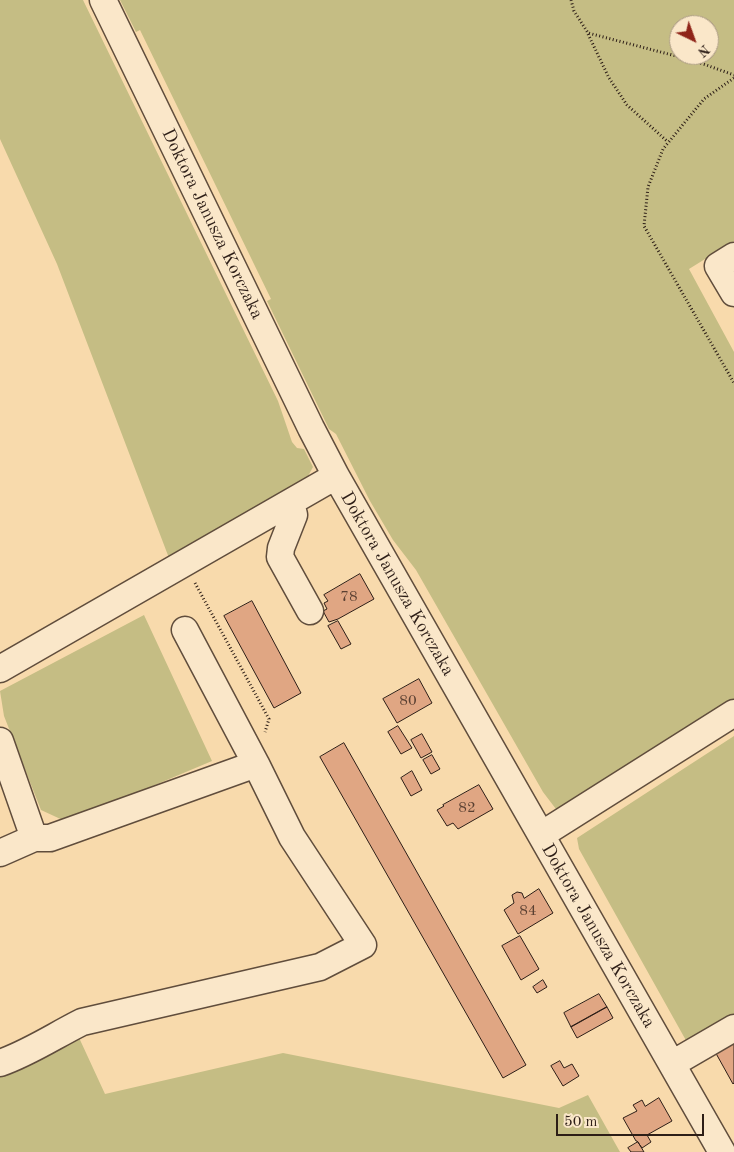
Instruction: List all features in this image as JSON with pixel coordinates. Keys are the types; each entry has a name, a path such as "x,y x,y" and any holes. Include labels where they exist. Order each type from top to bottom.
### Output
{"street":[{"name":"Doktora Janusza Korczaka","path":"103,0 336,476 722,1152"},
{"path":"734,256 718,266 734,293"},
{"path":"0,670 336,476"},
{"path":"291,502 294,515 281,548 280,557 310,611"},
{"path":"0,1063 21,1056 51,1037 82,1022 320,967 363,944 292,837 256,764 185,630"},
{"path":"541,835 734,713"},
{"path":"0,741 34,838"},
{"path":"0,853 34,838 50,838 256,764"},
{"path":"672,1064 734,1028"}],"path":[{"path":"571,0 574,11 588,34 609,78 627,105 668,142"},
{"path":"588,34 695,61 734,76"},
{"path":"734,76 704,100 663,149 648,187 644,226 734,383"},
{"path":"196,585 269,719"}],"shaded area":[{"path":"0,0 83,0 278,401 292,442 297,448 304,449 313,467 307,478 169,558 57,264 0,139"},
{"path":"120,0 734,0 734,241 689,269 734,352 734,700 559,813 543,792 416,570 393,540 370,501 336,434 329,429 267,301 271,299 140,30 136,32"},
{"path":"144,615 212,761 67,822 41,810 4,716 0,691"},
{"path":"734,736 734,1019 688,1044 579,849 577,838"},
{"path":"75,1029 105,1094 283,1053 559,1108 588,1095 620,1152 0,1152 0,1074"}],"building":[{"path":"360,574 374,599 329,622 323,611 327,609 324,603 328,601 324,595"},
{"path":"252,601 301,693 274,708 224,616"},
{"path":"338,621 351,644 341,649 328,626"},
{"path":"419,679 432,703 397,723 383,699"},
{"path":"398,726 412,748 401,754 388,732"},
{"path":"422,734 432,752 421,758 411,740"},
{"path":"344,743 526,1065 503,1078 320,757"},
{"path":"432,755 440,769 431,774 423,760"},
{"path":"412,771 422,790 411,796 401,778"},
{"path":"479,785 493,809 458,829 453,823 447,826 437,810"},
{"path":"539,889 553,913 518,934 504,910 514,903 512,895 517,892 522,893 524,898"},
{"path":"520,936 539,969 521,980 502,946"},
{"path":"543,980 547,987 537,993 533,987"},
{"path":"599,994 607,1007 571,1027 564,1013"},
{"path":"607,1007 613,1018 577,1038 571,1027"},
{"path":"734,1036 734,1083 733,1084 713,1048"},
{"path":"560,1061 564,1068 572,1064 579,1076 563,1086 551,1066"},
{"path":"659,1098 672,1121 647,1135 651,1142 642,1148 623,1118 637,1111 633,1105 642,1100 645,1106"},
{"path":"638,1142 644,1152 631,1152 628,1148"}]}
